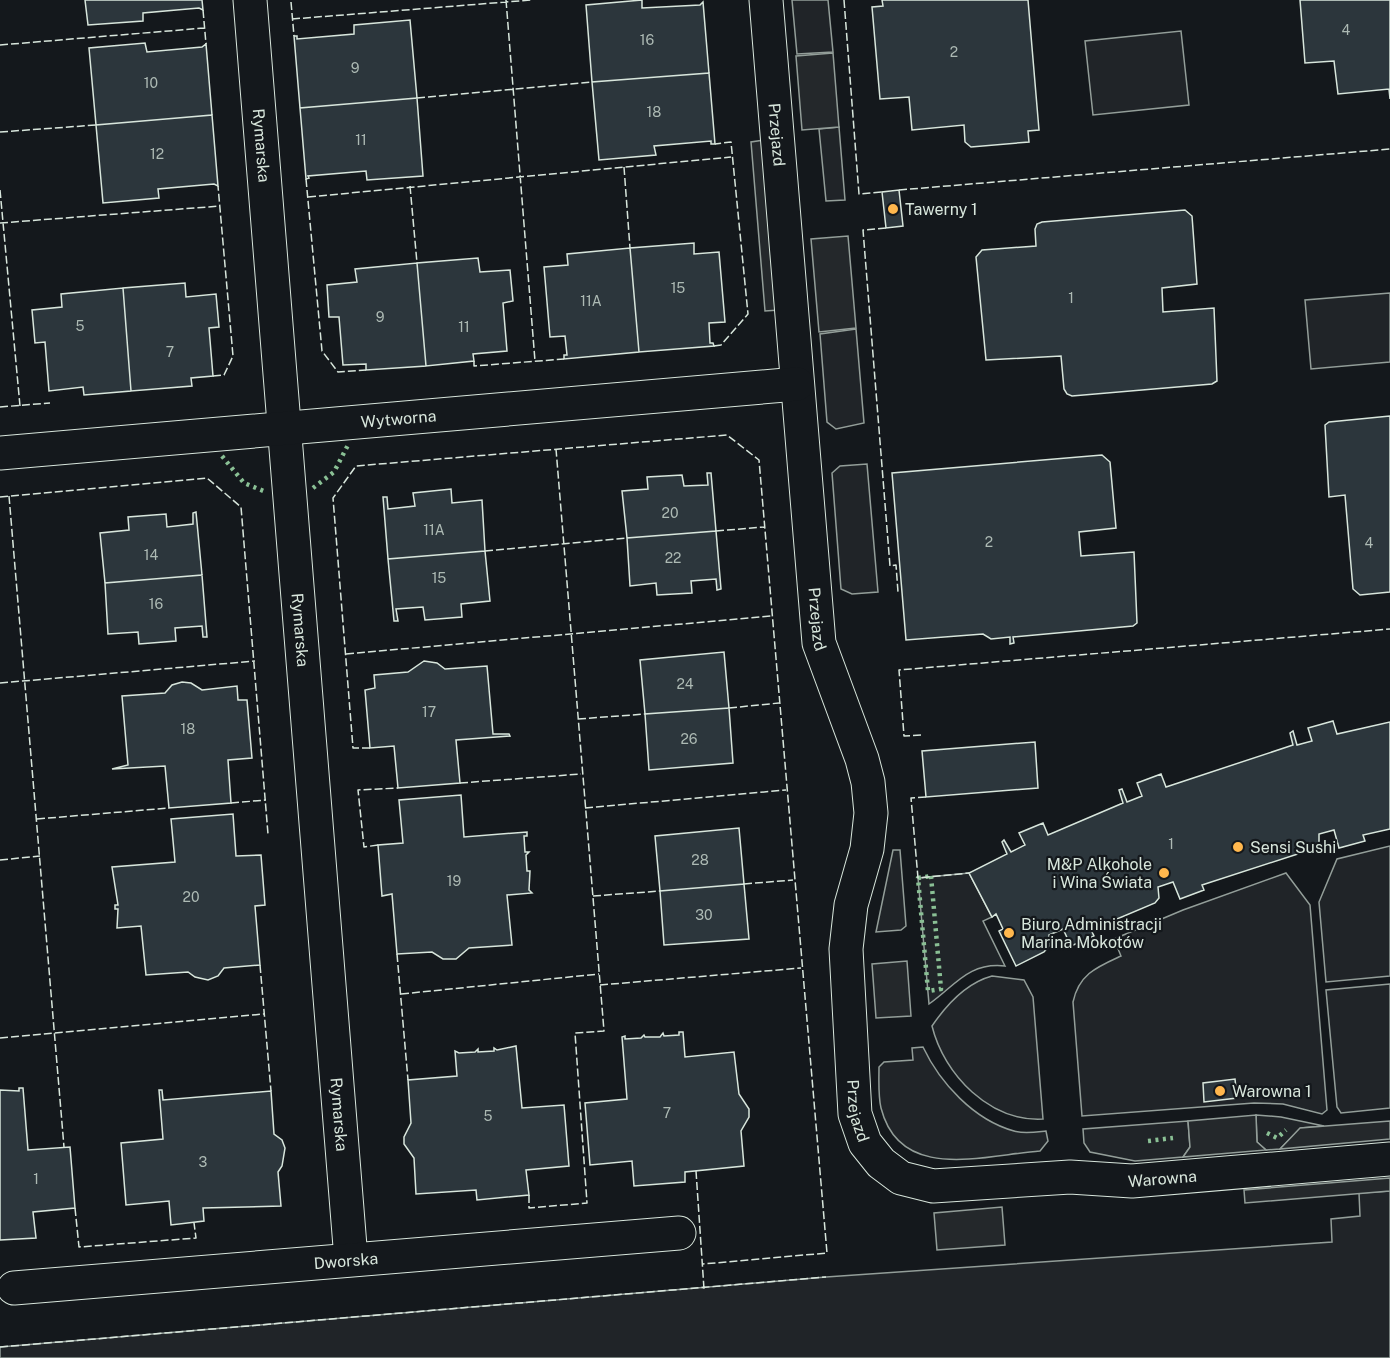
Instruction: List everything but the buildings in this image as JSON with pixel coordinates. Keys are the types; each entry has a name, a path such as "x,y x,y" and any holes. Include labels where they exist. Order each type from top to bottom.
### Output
{"street":[{"name":"Rymarska","path":"250,0 351,1259"},
{"name":"Przejazd","path":"766,0 819,643 862,759 868,782 871,813 867,849 851,905 846,949 855,1114 865,1143 881,1163 901,1178 933,1186"},
{"name":"Wytworna","path":"0,453 797,384"},
{"name":"Warowna","path":"933,1186 1070,1177 1132,1181 1390,1159"},
{"name":"Dworska","path":"14,1288 679,1233"}],"shaded area":[{"path":"792,0 828,0 833,52 797,54"},
{"path":"1181,31 1189,105 1093,115 1085,41"},
{"path":"833,53 839,127 802,130 796,56"},
{"path":"839,127 845,200 826,201 819,129"},
{"path":"764,140 779,310 765,311 751,142"},
{"path":"848,236 856,328 819,332 811,239"},
{"path":"1390,293 1390,362 1311,369 1305,300"},
{"path":"856,329 864,423 836,429 827,422 820,334"},
{"path":"867,464 878,592 852,594 841,589 832,473 840,466"},
{"path":"1390,846 1390,976 1326,982 1319,902 1337,859"},
{"path":"893,850 900,850 906,926 901,930 876,932"},
{"path":"969,873 992,917 983,921 1005,966 981,968 972,972 929,1004 918,878"},
{"path":"1286,873 1310,905 1327,1110 1322,1114 1283,1104 1254,1103 1082,1116 1073,1002 1084,978 1097,968 1121,956 1114,939 1183,910"},
{"path":"907,961 911,1016 876,1018 872,964"},
{"path":"992,976 1024,980 1033,997 1043,1119 1024,1118 1005,1113 988,1104 958,1078 938,1044 932,1026 944,1010 966,989"},
{"path":"1390,984 1390,1108 1341,1113 1337,1107 1326,990"},
{"path":"923,1047 949,1086 972,1109 985,1118 999,1126 1018,1132 1046,1131 1048,1141 1040,1151 970,1159 947,1159 925,1156 906,1147 891,1132 881,1108 879,1067 884,1062 913,1060 912,1048"},
{"path":"1256,1115 1281,1117 1324,1126 1301,1128 1280,1149 1266,1150 1257,1142"},
{"path":"1256,1115 1257,1142 1266,1150 1183,1157 1190,1147 1188,1121"},
{"path":"1188,1121 1190,1147 1183,1157 1135,1161 1090,1152 1084,1143 1083,1129"},
{"path":"1390,1121 1390,1139 1280,1149 1300,1128"},
{"path":"1390,1178 1390,1191 1245,1203 1244,1190"},
{"path":"1390,1191 1390,1358 0,1358 0,1347 826,1277 1332,1242 1331,1219 1360,1216 1359,1193"},
{"path":"1002,1207 1005,1245 937,1250 934,1213"}],"hedge":[{"path":"313,488 334,472 348,445"},
{"path":"222,456 244,483 266,492"},
{"path":"931,876 941,989 928,991 918,878 931,876"},
{"path":"1267,1133 1277,1138 1286,1130"},
{"path":"1148,1141 1173,1138"}],"fence":[{"path":"506,0 535,361"},
{"path":"292,19 531,0"},
{"path":"844,0 859,194 882,192"},
{"path":"291,2 294,36"},
{"path":"203,10 206,44"},
{"path":"0,45 204,28"},
{"path":"417,98 592,82"},
{"path":"0,132 96,125"},
{"path":"714,346 721,345 748,314 731,142 715,144"},
{"path":"899,190 1390,149"},
{"path":"308,197 731,157"},
{"path":"624,167 630,248"},
{"path":"306,179 322,351 338,372 366,370"},
{"path":"213,376 224,375 233,356 218,186"},
{"path":"410,186 417,263"},
{"path":"0,190 20,406"},
{"path":"0,223 220,206"},
{"path":"886,228 863,230 890,566 896,565 898,592"},
{"path":"474,361 474,366 564,359"},
{"path":"0,407 50,403"},
{"path":"370,748 353,748 333,498 356,466 727,435 759,460 827,1253 703,1264"},
{"path":"529,1195 529,1208 587,1203 575,1033 604,1031 556,449"},
{"path":"0,497 207,478 241,507 268,834"},
{"path":"9,496 64,1147"},
{"path":"716,531 764,527"},
{"path":"485,551 627,538"},
{"path":"346,654 771,616"},
{"path":"921,735 904,736 899,670 1390,629"},
{"path":"0,683 255,661"},
{"path":"729,708 779,703"},
{"path":"578,719 645,714"},
{"path":"460,783 581,774"},
{"path":"378,845 364,847 358,790 398,788"},
{"path":"585,808 786,790"},
{"path":"926,797 911,798 918,878 969,873"},
{"path":"231,803 266,800"},
{"path":"37,819 169,808"},
{"path":"0,860 40,856"},
{"path":"744,884 793,880"},
{"path":"593,896 660,891"},
{"path":"397,954 408,1080"},
{"path":"260,965 271,1091"},
{"path":"600,985 801,968"},
{"path":"401,994 599,974"},
{"path":"0,1038 264,1014"},
{"path":"696,1171 704,1289"},
{"path":"75,1208 79,1247 196,1238 194,1223"},
{"path":"0,1347 826,1277"}],"place":[{"name":"Tawerny 1","path":"893,209"},
{"name":"Sensi Sushi","path":"1238,847"},
{"name":"M&P Alkohole i Wina Świata","path":"1164,873"},
{"name":"Biuro Administracji Marina Mokotów","path":"1009,933"},
{"name":"Warowna 1","path":"1220,1091"}]}
